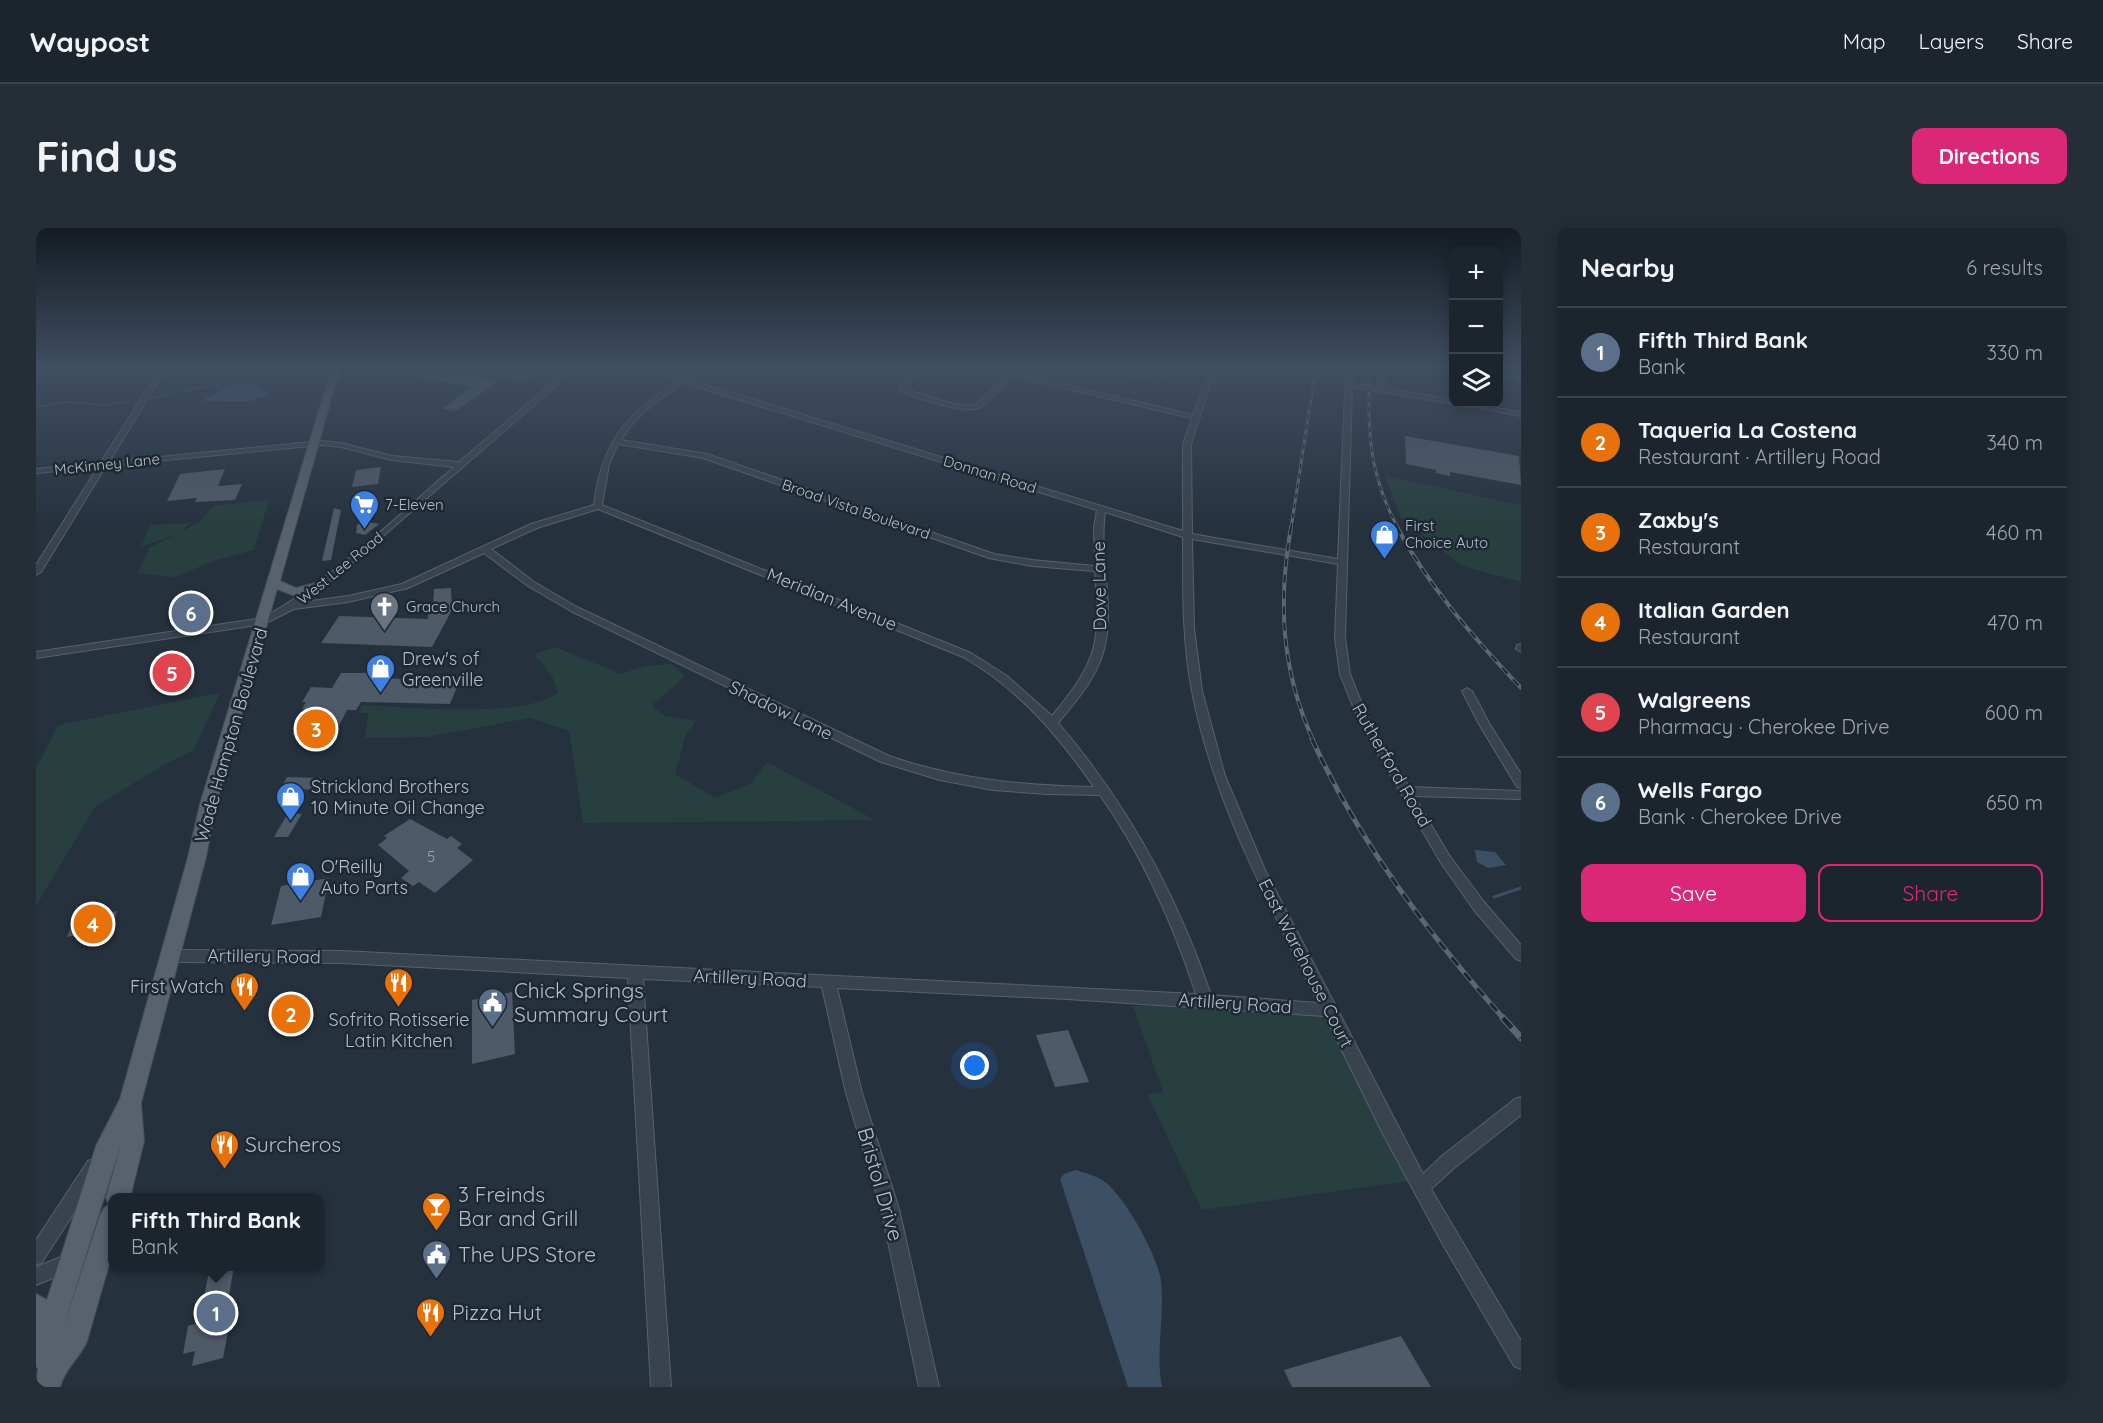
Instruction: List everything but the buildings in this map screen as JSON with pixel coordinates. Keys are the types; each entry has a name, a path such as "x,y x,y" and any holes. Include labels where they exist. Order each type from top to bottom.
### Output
{"main road":[{"name":"Wade Hampton Boulevard","path":"49,1377 44,1353 50,1332 107,1146 130,1103 197,857 208,804 323,421"},
{"path":"274,583 295,592 319,586"},
{"name":"Wade Hampton Boulevard","path":"119,1193 133,1141 130,1103"},
{"name":"Wade Hampton Boulevard","path":"49,1377 74,1341 108,1231"},
{"path":"36,1307 47,1317 50,1332"}],"street":[{"path":"36,572 131,421"},
{"name":"West Lee Road","path":"36,655 264,621 292,606 319,586 513,421"},
{"path":"292,606 348,599 397,588 534,526 598,506 607,457 615,441 630,421"},
{"name":"Donnan Road","path":"817,421 1190,536 1342,562"},
{"name":"East Warehouse Court","path":"1194,421 1187,444 1190,536 1189,628 1197,691 1216,767 1232,811 1259,870 1329,1010 1421,1187 1521,1359"},
{"name":"Rutherford Road","path":"1347,421 1340,638 1345,674 1363,719 1461,882 1521,955"},
{"name":"Broad Vista Boulevard","path":"615,441 704,456 992,556 1032,564 1098,568"},
{"name":"McKinney Lane","path":"36,471 317,444 341,444 392,458 462,465"},
{"name":"Meridian Avenue","path":"598,506 967,655 1010,681 1053,722 1132,830 1157,875 1193,960 1205,1000"},
{"name":"Dove Lane","path":"1053,722 1080,688 1098,654 1101,627 1098,530 1101,509"},
{"name":"Shadow Lane","path":"485,549 531,584 574,609 885,759 934,776 984,786 1033,791 1105,791"},
{"path":"1467,691 1484,724 1521,784"},
{"path":"1407,791 1521,795"},
{"name":"Artillery Road","path":"170,956 350,957 1205,1000 1329,1010"},
{"path":"635,972 661,1387"},
{"name":"Bristol Drive","path":"828,981 854,1094 890,1209 929,1387"},
{"path":"1421,1187 1448,1162 1521,1105"},
{"path":"36,1256 107,1146"},
{"path":"36,1276 71,1262 101,1256"}],"green space":[{"path":"1385,476 1521,505 1521,582 1462,566 1401,518"},
{"path":"269,500 254,550 213,561 175,577 138,573 149,548 201,521 213,506"},
{"path":"190,523 179,533 141,547 150,525"},
{"path":"555,647 621,674 645,666 671,664 685,675 652,706 665,716 696,721 686,734 675,774 715,798 751,783 767,762 875,820 583,823 569,731 530,718 427,737 365,738 368,713 358,713 362,705 464,710 493,709 541,701 558,693 553,678 534,654"},
{"path":"220,693 193,751 165,764 95,807 36,906 36,770 58,725"},
{"path":"1313,1003 1343,1047 1410,1181 1202,1210 1147,1094 1163,1092 1133,1006"}],"water":[{"path":"1475,850 1495,852 1506,865 1488,868 1477,862"},
{"path":"1075,1170 1098,1178 1113,1190 1131,1213 1154,1257 1159,1270 1162,1294 1159,1361 1162,1387 1128,1387 1060,1179 1064,1174"}],"waterway":[{"path":"1494,897 1521,888"}],"railway":[{"path":"1291,528 1308,421"},
{"path":"1370,421 1375,469 1388,508 1398,528"},
{"path":"1291,527 1284,582 1285,635 1294,687 1313,740"},
{"path":"1397,527 1423,570 1453,611 1521,688"},
{"path":"1312,739 1331,778 1374,851 1449,954 1504,1019"},
{"path":"1503,1018 1521,1038"}],"place":[{"name":"7-Eleven","path":"364,530"},
{"name":"First Choice Auto","path":"1384,560"},
{"name":"Wells Fargo","path":"191,613"},
{"name":"Grace Church","path":"385,632"},
{"name":"Walgreens","path":"172,673"},
{"name":"Drew's of Greenville","path":"381,694"},
{"name":"Zaxby's","path":"316,729"},
{"name":"Strickland Brothers 10 Minute Oil Change","path":"290,822"},
{"name":"O'Reilly Auto Parts","path":"300,902"},
{"name":"Italian Garden","path":"93,924"},
{"name":"Sofrito Rotisserie Latin Kitchen","path":"399,1008"},
{"name":"First Watch","path":"245,1012"},
{"name":"Taqueria La Costena","path":"291,1014"},
{"name":"Chick Springs Summary Court","path":"493,1028"},
{"name":"Surcheros","path":"224,1170"},
{"name":"3 Freinds Bar and Grill","path":"437,1232"},
{"name":"The UPS Store","path":"437,1280"},
{"name":"Fifth Third Bank","path":"216,1313"},
{"name":"Pizza Hut","path":"431,1338"}]}
